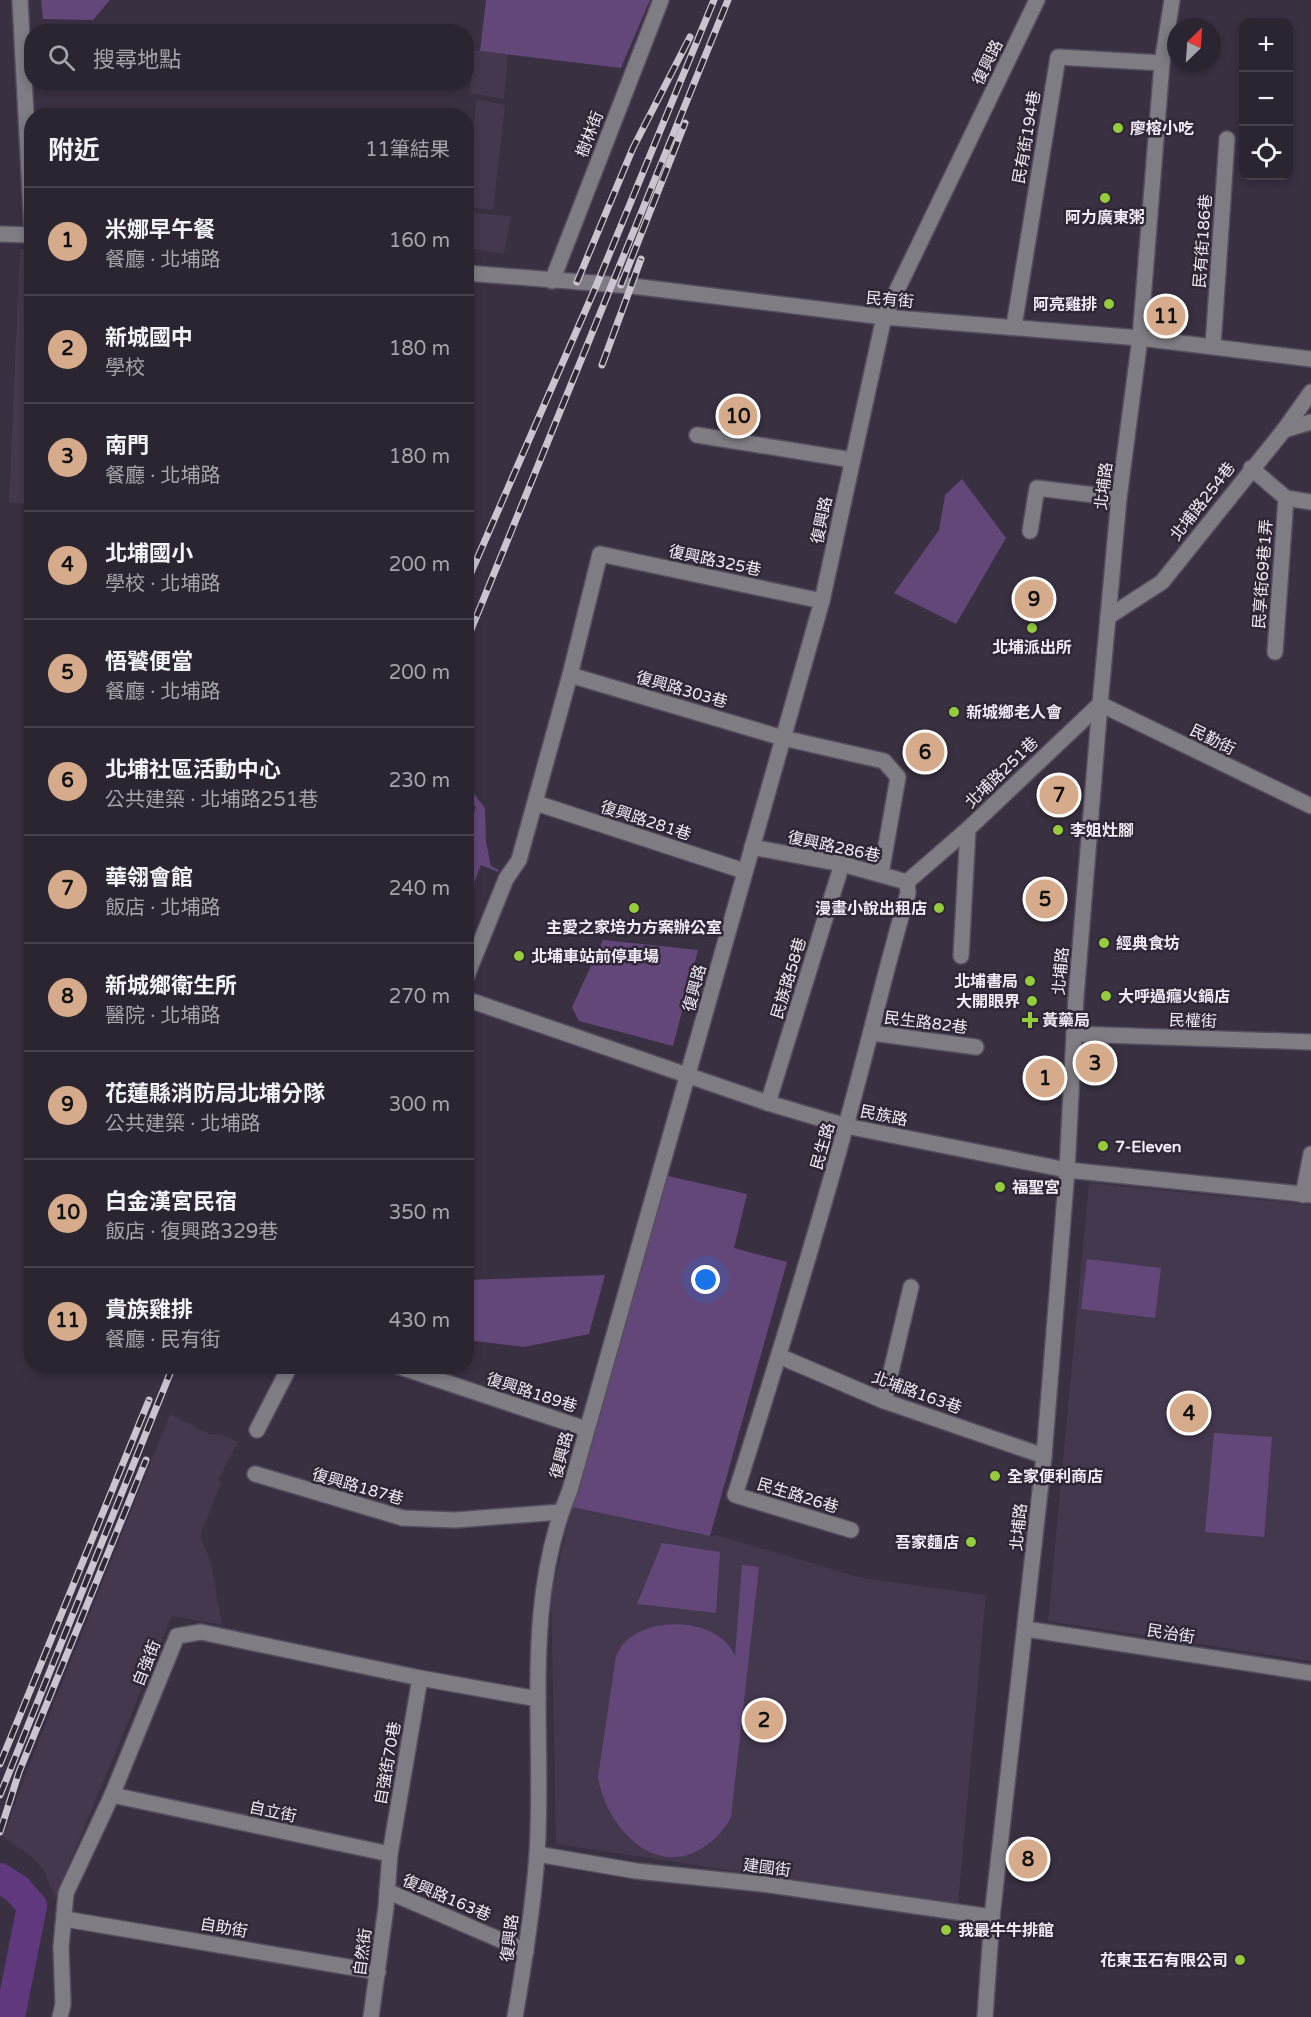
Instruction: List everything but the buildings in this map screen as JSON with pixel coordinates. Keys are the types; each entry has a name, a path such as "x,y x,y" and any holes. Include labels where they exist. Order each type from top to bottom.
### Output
{"street":[{"path":"20,0 24,78"},
{"name":"樹林街","path":"552,280 661,0"},
{"name":"復興路","path":"515,2017 526,1951 537,1854 536,1651 545,1581 561,1512 570,1490 689,1076 744,872 822,601 884,317 1037,0"},
{"name":"北埔路","path":"985,2017 992,1917 1044,1456 1100,704 1119,498 1140,338 1162,63 1172,0"},
{"name":"民有街194巷","path":"1014,326 1058,57 1162,63"},
{"path":"25,90 26,108"},
{"name":"民有街186巷","path":"1213,346 1227,139"},
{"path":"5,234 24,233"},
{"name":"民有街","path":"474,274 648,289 884,317 1140,338 1311,359"},
{"name":"北埔路254巷","path":"1108,617 1162,582 1251,468 1284,430 1311,392"},
{"path":"1284,430 1311,422"},
{"path":"698,435 852,460"},
{"path":"1251,468 1286,498 1311,501"},
{"path":"1030,531 1037,488 1119,498"},
{"name":"民享街69巷1弄","path":"1275,652 1286,498"},
{"name":"復興路325巷","path":"570,675 600,554 822,601"},
{"path":"474,959 507,879 519,860 570,675"},
{"name":"復興路303巷","path":"570,675 783,738 884,761 898,777 881,874"},
{"name":"民勤街","path":"1100,704 1311,806"},
{"name":"北埔路251巷","path":"961,956 968,829 1100,704"},
{"name":"復興路281巷","path":"536,803 744,872"},
{"path":"907,882 968,829"},
{"name":"復興路286巷","path":"752,847 842,864 907,882"},
{"name":"民族路58巷","path":"768,1103 842,864"},
{"name":"民生路","path":"735,1495 779,1356 846,1126 872,1033 881,983 908,893 907,882"},
{"name":"民族路","path":"474,1002 768,1103 846,1126 1067,1170 1307,1195"},
{"name":"民生路82巷","path":"872,1033 976,1047"},
{"name":"民權街","path":"1074,1034 1311,1042"},
{"path":"1307,1195 1311,1154"},
{"path":"884,1401 911,1287"},
{"name":"北埔路163巷","path":"779,1356 884,1401 1044,1456"},
{"path":"257,1430 286,1374"},
{"name":"復興路189巷","path":"421,1374 586,1429"},
{"name":"復興路187巷","path":"255,1474 403,1518 454,1520 561,1512"},
{"name":"民生路26巷","path":"735,1495 851,1530"},
{"name":"民治街","path":"1026,1629 1311,1673"},
{"name":"自強街","path":"60,2017 63,2004 61,1947 66,1893 112,1795 177,1636 201,1632 420,1678 538,1699"},
{"name":"自強街70巷","path":"390,1854 420,1678"},
{"name":"自立街","path":"112,1795 390,1854"},
{"path":"387,1891 390,1854"},
{"name":"建國街","path":"537,1854 636,1871 762,1884 992,1917"},
{"name":"復興路163巷","path":"387,1891 526,1951"},
{"name":"自然街","path":"371,2017 387,1891"},
{"name":"自助街","path":"65,1919 378,1972"}],"shaded area":[{"path":"41,0 110,0 93,20 43,19"},
{"path":"486,0 650,0 621,68 480,51"},
{"path":"474,50 508,54 504,99 470,93 470,90 474,90"},
{"path":"476,99 505,105 493,210 474,208"},
{"path":"474,213 511,216 504,254 474,249"},
{"path":"20,249 24,249 24,504 9,502"},
{"path":"962,479 1006,538 956,624 894,593 939,530 945,495"},
{"path":"474,794 485,808 486,842 491,866 499,870 498,872 481,865 474,883 474,813 476,807 474,806"},
{"path":"603,940 698,950 673,1046 579,1021 572,1007"},
{"path":"668,1176 747,1194 734,1248 787,1262 710,1536 572,1507"},
{"path":"1089,1183 1311,1205 1311,1661 1048,1621"},
{"path":"1087,1259 1161,1268 1155,1318 1081,1309"},
{"path":"605,1275 589,1334 524,1347 474,1341 474,1280"},
{"path":"170,1414 211,1435 219,1433 238,1442 218,1480 221,1483 200,1536 211,1563 222,1625 172,1616 55,1898 43,1869 31,1856 3,1837 27,1771"},
{"path":"1214,1433 1272,1437 1264,1537 1205,1532"},
{"path":"572,1507 710,1536 716,1535 862,1578 986,1595 958,1905 556,1844 551,1595"},
{"path":"662,1543 720,1552 716,1613 637,1604"},
{"path":"742,1565 759,1567 731,1817 720,1833 701,1849 677,1857 661,1856 645,1850 619,1826 602,1794 598,1777 616,1656 623,1644 635,1634 649,1628 683,1624 715,1634 727,1643 735,1656"}],"waterway":[{"path":"0,1878 17,1889 32,1906 10,2017"}],"railway":[{"path":"474,566 597,284 714,0"},
{"path":"474,622 728,0"},
{"path":"577,282 633,148 690,37"},
{"path":"621,285 685,123"},
{"path":"602,365 641,259"},
{"path":"0,1795 170,1374"},
{"path":"0,1764 149,1400"},
{"path":"0,1832 19,1772 146,1460"}],"place":[{"name":"廖榕小吃","path":"1118,128"},
{"name":"阿力廣東粥","path":"1105,198"},
{"name":"阿亮雞排","path":"1109,304"},
{"name":"貴族雞排","path":"1166,316"},
{"name":"白金漢宮民宿","path":"738,416"},
{"name":"花蓮縣消防局北埔分隊","path":"1034,599"},
{"name":"北埔派出所","path":"1032,628"},
{"name":"新城鄉老人會","path":"954,712"},
{"name":"北埔社區活動中心","path":"925,752"},
{"name":"華翎會館","path":"1059,795"},
{"name":"李姐灶腳","path":"1058,830"},
{"name":"悟饕便當","path":"1045,899"},
{"name":"主愛之家培力方案辦公室","path":"634,908"},
{"name":"漫畫小說出租店","path":"939,908"},
{"name":"經典食坊","path":"1104,943"},
{"name":"北埔車站前停車場","path":"519,956"},
{"name":"北埔書局","path":"1030,981"},
{"name":"大呼過癮火鍋店","path":"1106,996"},
{"name":"大開眼界","path":"1032,1001"},
{"name":"黃藥局","path":"1030,1020"},
{"name":"南門","path":"1095,1063"},
{"name":"米娜早午餐","path":"1045,1078"},
{"name":"7-Eleven","path":"1103,1146"},
{"name":"福聖宮","path":"1000,1187"},
{"name":"北埔國小","path":"1189,1413"},
{"name":"全家便利商店","path":"995,1476"},
{"name":"吾家麵店","path":"971,1542"},
{"name":"新城國中","path":"764,1720"},
{"name":"新城鄉衛生所","path":"1028,1859"},
{"name":"我最牛牛排館","path":"946,1930"},
{"name":"花東玉石有限公司","path":"1240,1960"}]}
